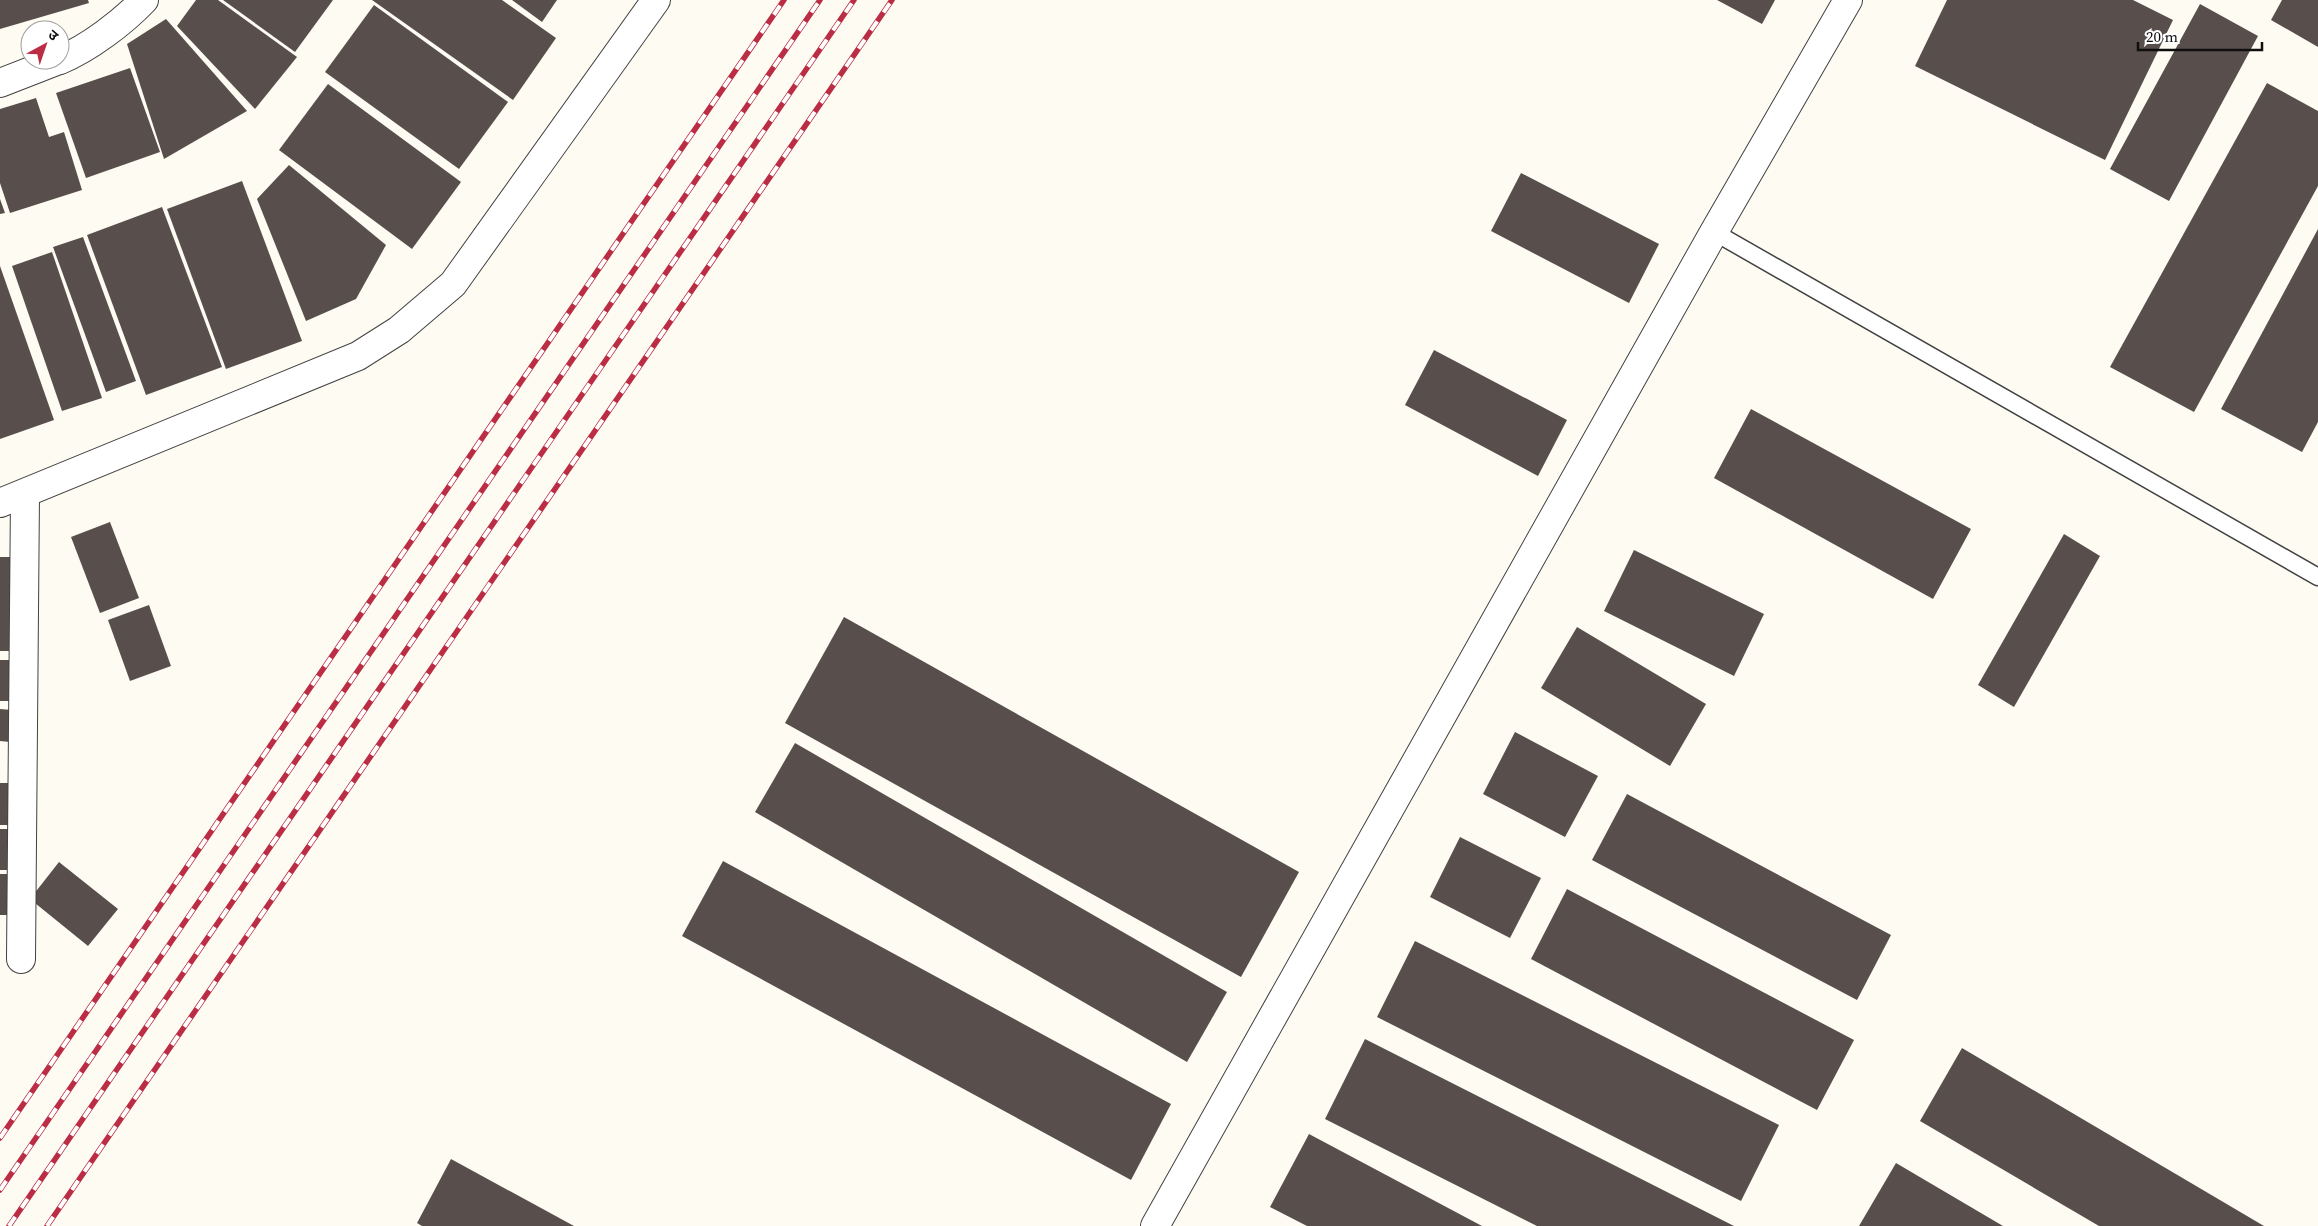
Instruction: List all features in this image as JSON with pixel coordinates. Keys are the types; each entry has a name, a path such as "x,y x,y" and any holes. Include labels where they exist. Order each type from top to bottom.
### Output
{"street":[{"path":"21,959 12,499 358,356 399,330 453,284 656,0"},
{"path":"1156,1226 1714,232 1848,0"},
{"path":"70,56 134,4"},
{"path":"0,84 34,70"}],"lane":[{"path":"1714,232 2318,577"}],"building":[{"path":"0,0 88,0 89,3 31,20 20,20 20,23 0,29"},
{"path":"196,0 218,0 297,57 255,109 177,26"},
{"path":"223,0 333,0 295,52"},
{"path":"372,0 502,0 556,38 513,100"},
{"path":"512,0 557,0 542,22"},
{"path":"1717,0 1775,0 1762,24"},
{"path":"1947,0 2133,0 2173,20 2105,160 1915,66"},
{"path":"2282,0 2318,0 2318,47 2271,20"},
{"path":"2200,4 2258,36 2169,201 2110,169"},
{"path":"374,5 508,102 459,169 325,72"},
{"path":"166,19 247,111 164,159 127,44"},
{"path":"130,68 160,152 86,178 56,93"},
{"path":"2267,83 2318,111 2318,186 2194,412 2110,367"},
{"path":"328,84 461,182 412,249 279,150"},
{"path":"36,98 49,137 64,132 82,190 10,213 0,183 0,109"},
{"path":"289,165 386,245 356,299 306,321 257,199"},
{"path":"1521,173 1659,244 1629,303 1491,231"},
{"path":"242,181 302,341 226,369 167,209"},
{"path":"0,199 5,213 0,214"},
{"path":"162,207 222,367 146,395 87,235"},
{"path":"2318,229 2318,422 2302,452 2221,409"},
{"path":"83,237 136,381 106,392 53,247"},
{"path":"52,252 102,398 62,411 12,266"},
{"path":"0,266 54,420 0,439"},
{"path":"1434,350 1567,420 1538,476 1405,405"},
{"path":"1751,409 1971,529 1933,599 1714,478"},
{"path":"110,522 139,598 100,613 71,537"},
{"path":"2064,534 2100,556 2014,707 1978,685"},
{"path":"1634,550 1764,614 1734,676 1604,611"},
{"path":"0,557 15,557 12,651 0,651"},
{"path":"149,605 171,666 130,681 108,620"},
{"path":"844,617 1299,872 1241,977 785,723"},
{"path":"1577,627 1706,704 1670,766 1541,688"},
{"path":"0,660 9,660 10,701 0,701"},
{"path":"0,709 12,710 10,742 0,741"},
{"path":"1515,732 1598,776 1565,837 1483,794"},
{"path":"795,743 1227,992 1187,1062 755,812"},
{"path":"0,783 10,783 10,825 0,825"},
{"path":"1627,794 1891,935 1857,1000 1592,860"},
{"path":"0,829 10,829 10,870 0,870"},
{"path":"1460,837 1541,878 1510,938 1430,897"},
{"path":"723,861 1171,1104 1131,1180 682,936"},
{"path":"59,862 118,909 88,946 30,899"},
{"path":"0,874 14,874 15,915 0,915"},
{"path":"1567,889 1854,1040 1817,1110 1531,959"},
{"path":"1415,941 1779,1125 1741,1201 1377,1017"},
{"path":"1365,1039 1734,1226 1537,1226 1325,1119"},
{"path":"1962,1048 2264,1226 2099,1226 1920,1121"},
{"path":"1309,1134 1482,1226 1307,1226 1270,1207"},
{"path":"451,1159 574,1226 422,1226 417,1223"},
{"path":"1896,1163 2003,1226 1859,1226"}],"railway":[{"path":"0,1138 784,0"},
{"path":"0,1190 820,0"},
{"path":"9,1226 854,0"},
{"path":"47,1226 892,0"}]}
